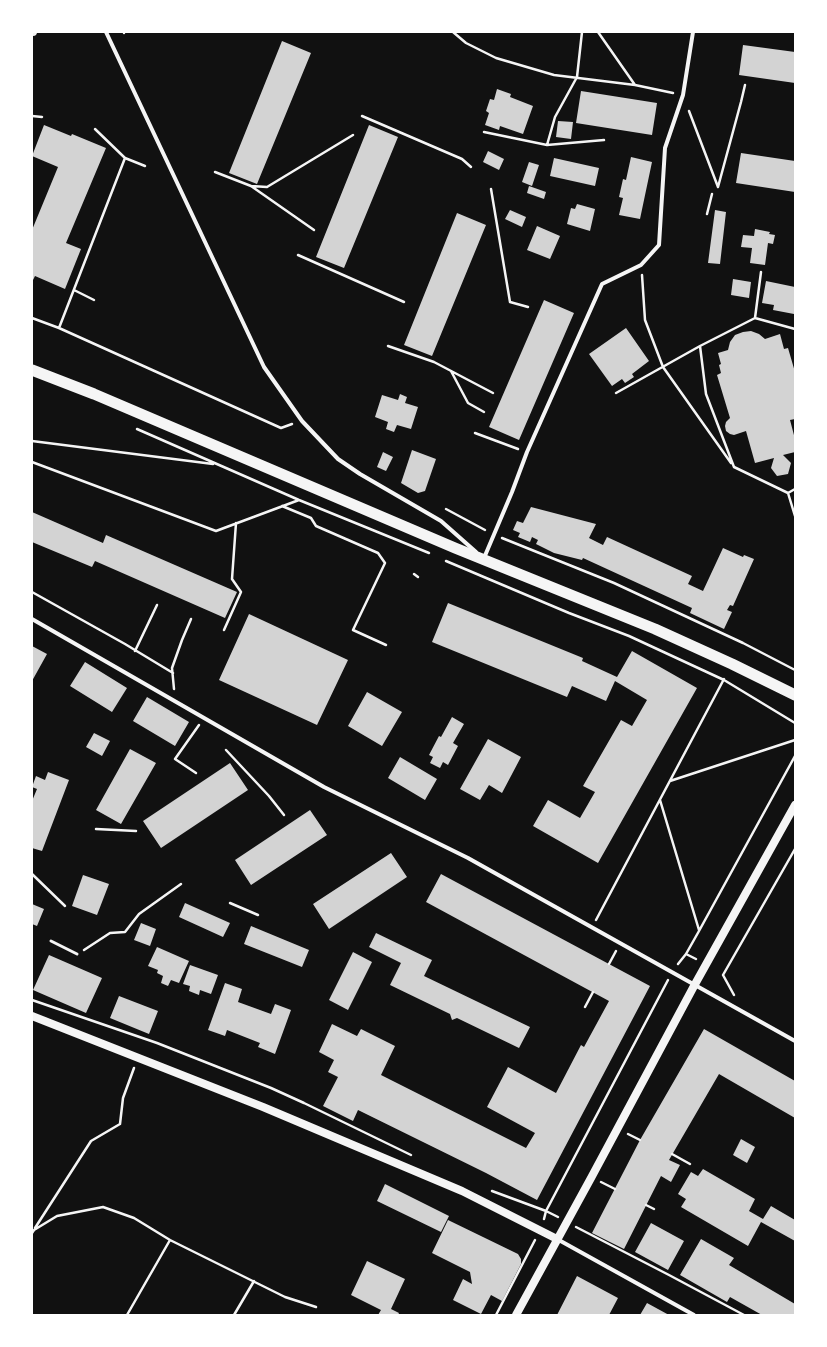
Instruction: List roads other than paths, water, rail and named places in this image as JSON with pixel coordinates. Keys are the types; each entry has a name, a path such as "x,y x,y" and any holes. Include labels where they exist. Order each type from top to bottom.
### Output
{"highway":[{"path":"32,370 100,397 455,548 655,629 795,695"}],"main road":[{"path":"516,1315 694,986 795,805"},
{"path":"32,1016 263,1106 353,1146 462,1191 557,1239"}],"street":[{"path":"106,32 264,367 302,422 338,459 360,474 441,521 483,559 512,492 527,452 602,284 641,265 659,245 665,148 683,95 692,32"},
{"path":"32,619 324,787 468,858 694,986 795,1041"},
{"path":"557,1239 694,1315"}],"lane":[{"path":"51,941 77,954"}]}
